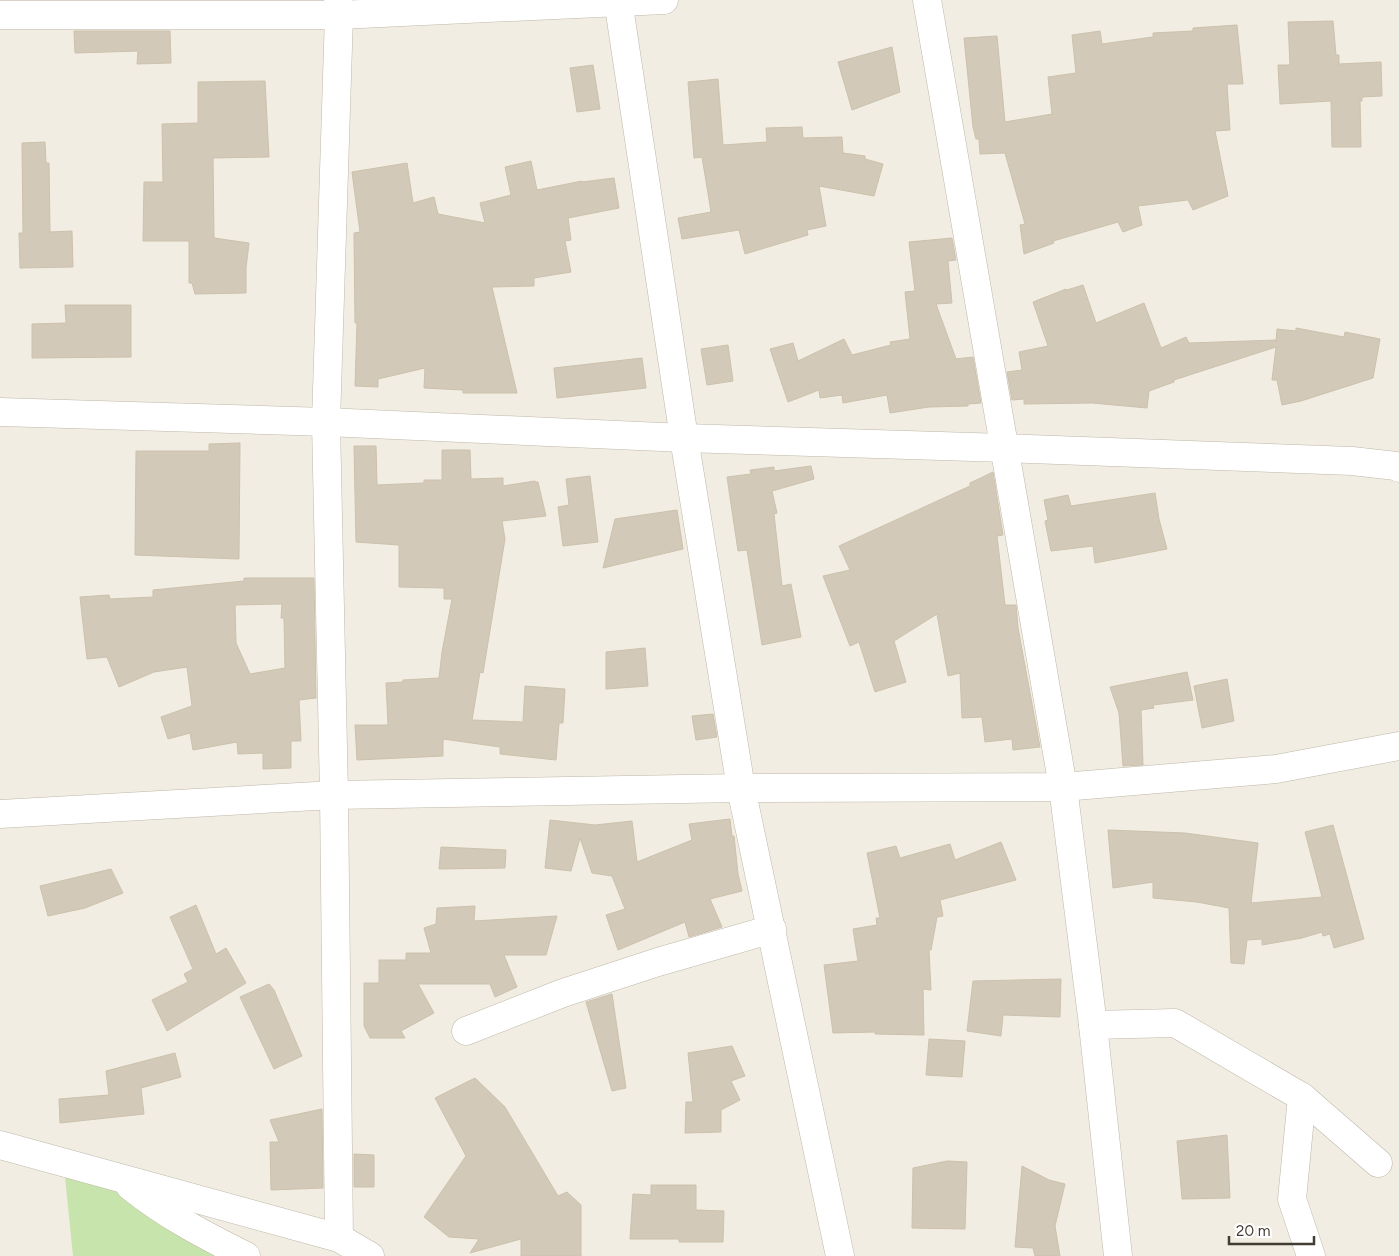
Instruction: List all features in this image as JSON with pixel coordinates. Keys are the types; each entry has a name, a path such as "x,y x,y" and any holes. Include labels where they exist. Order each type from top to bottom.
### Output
{"street":[{"path":"0,15 664,0"},
{"path":"927,0 1063,787 1118,1256"},
{"path":"618,1 684,438 741,788 840,1256"},
{"path":"338,7 326,422 334,795 338,1238"},
{"path":"0,412 326,422 684,438 1352,461 1396,466 1399,468"},
{"path":"0,814 334,795 741,788 1063,787 1276,769 1399,746"},
{"path":"466,1031 563,993 658,962 772,929"},
{"path":"1092,1025 1175,1023 1302,1097 1378,1163"},
{"path":"1302,1097 1292,1199 1311,1256"},
{"path":"0,1145 338,1238 370,1256"},
{"path":"119,1178 152,1204 186,1226 246,1256"}],"green space":[{"path":"65,1177 112,1185 228,1256 73,1256"}],"building":[{"path":"1333,21 1336,55 1339,55 1339,64 1381,62 1382,96 1362,97 1362,101 1360,101 1361,147 1332,147 1331,101 1280,104 1278,65 1290,65 1288,22"},
{"path":"1237,25 1243,84 1227,84 1230,130 1215,131 1228,196 1193,210 1188,200 1138,206 1142,225 1123,232 1118,222 1053,241 1054,243 1024,254 1020,225 1025,224 1005,153 980,154 979,139 976,139 973,127 964,38 997,36 1005,122 1052,114 1048,77 1076,73 1072,35 1100,31 1102,44 1153,37 1153,33 1193,31 1193,28"},
{"path":"74,31 170,31 171,63 137,64 138,51 75,53"},
{"path":"892,47 900,92 852,110 838,62"},
{"path":"593,65 600,109 577,112 570,68"},
{"path":"718,79 723,145 767,142 766,128 802,127 803,138 842,137 843,153 865,156 865,159 883,164 874,196 819,186 826,226 807,230 808,235 745,254 739,230 682,239 678,218 711,212 702,157 694,158 688,82"},
{"path":"265,81 269,157 213,158 214,238 249,243 246,293 195,294 192,283 189,283 189,241 143,241 144,182 163,182 162,124 198,123 198,82"},
{"path":"45,142 46,163 49,163 50,232 72,231 73,267 20,268 19,233 23,233 22,143"},
{"path":"531,161 537,190 582,181 614,178 619,208 568,218 571,240 565,241 571,272 534,278 534,286 492,287 517,393 463,393 463,390 424,388 425,368 378,379 378,387 355,386 357,323 355,323 354,233 360,232 352,172 407,163 413,203 434,197 438,214 485,223 480,203 511,195 505,167"},
{"path":"952,238 956,260 948,261 952,303 936,304 956,359 973,357 981,403 968,404 968,406 929,407 890,413 887,395 843,403 842,395 820,398 819,390 788,402 770,349 793,343 798,361 844,339 852,355 891,345 890,342 910,339 905,292 915,291 909,242"},
{"path":"1083,285 1096,323 1144,303 1161,348 1186,337 1189,343 1276,340 1276,342 1277,329 1296,331 1296,328 1344,337 1345,332 1380,339 1373,378 1301,401 1282,405 1277,380 1272,380 1276,347 1174,380 1174,382 1149,391 1147,408 1092,403 1024,404 1024,399 1012,400 1007,372 1022,370 1019,352 1048,346 1033,302 1066,289"},
{"path":"65,305 131,305 131,357 32,358 32,324 66,323"},
{"path":"728,345 733,381 707,385 701,349"},
{"path":"642,358 646,388 557,398 554,368"},
{"path":"240,443 239,559 135,555 136,451 209,451 209,444"},
{"path":"354,446 376,446 377,485 424,483 424,480 442,480 442,450 470,450 471,479 503,478 503,486 538,482 546,516 502,521 505,539 483,673 480,672 472,720 523,722 525,686 565,689 563,723 559,723 556,760 500,754 500,747 443,739 443,756 357,760 355,725 388,725 386,683 439,678 452,599 444,599 444,588 399,587 399,545 356,542"},
{"path":"811,466 814,479 772,491 777,513 774,514 782,586 791,584 801,637 762,645 747,550 738,551 727,477 751,474 750,470 774,467 774,471"},
{"path":"993,472 1003,535 997,536 1005,605 1016,605 1018,628 1040,747 1013,750 1012,739 985,742 982,717 962,718 960,673 948,676 937,614 894,641 906,682 875,692 859,642 850,646 823,576 850,570 839,546 970,486 970,483"},
{"path":"590,476 598,542 563,546 558,507 569,505 566,479"},
{"path":"1155,493 1159,519 1167,549 1095,563 1093,546 1051,551 1045,521 1048,520 1044,500 1068,495 1071,506"},
{"path":"677,510 683,549 603,568 615,519"},
{"path":"244,578 314,578 316,698 299,700 301,741 291,741 291,768 263,769 263,753 238,754 237,742 193,750 190,733 168,739 161,717 192,706 187,667 154,672 119,687 107,657 87,659 80,597 109,595 110,599 153,597 153,590 244,581","holes":["282,604 281,618 284,618 285,668 250,674 236,643 235,605"]},
{"path":"645,648 648,686 606,689 606,652"},
{"path":"1187,672 1193,700 1153,705 1154,708 1141,710 1143,765 1123,766 1119,713 1110,687"},
{"path":"1227,679 1234,721 1202,728 1194,686"},
{"path":"713,714 717,737 696,740 692,716"},
{"path":"730,819 742,891 710,899 722,927 689,937 685,922 618,950 606,915 625,909 612,876 592,873 580,838 571,871 545,868 550,820 595,825 632,821 637,862 692,840 689,824"},
{"path":"1333,825 1364,939 1334,948 1330,934 1323,936 1322,932 1302,938 1262,945 1262,939 1247,940 1244,964 1231,963 1229,908 1197,902 1153,898 1153,882 1113,888 1108,830 1185,833 1258,843 1251,903 1322,897 1305,832"},
{"path":"1001,842 1016,880 940,900 943,916 937,917 931,950 929,950 931,990 923,989 924,1035 875,1034 875,1032 833,1033 824,965 858,961 853,929 877,925 876,918 880,918 867,853 896,846 900,858 950,844 955,860"},
{"path":"441,847 506,850 505,868 439,869"},
{"path":"111,869 123,893 85,908 48,916 40,886"},
{"path":"196,905 216,954 226,948 246,983 167,1031 152,1000 188,982 184,974 193,969 170,917"},
{"path":"475,906 474,921 557,916 546,955 504,955 517,987 495,997 490,984 418,984 434,1013 401,1031 405,1038 370,1038 364,1026 364,983 379,983 379,960 406,960 406,953 431,953 424,928 436,924 437,908"},
{"path":"1061,979 1060,1017 1003,1015 1001,1036 967,1031 973,981"},
{"path":"269,984 274,990 302,1056 274,1069 240,997"},
{"path":"612,994 626,1088 612,1091 586,1002"},
{"path":"929,1039 965,1041 962,1077 926,1075"},
{"path":"732,1046 745,1076 731,1081 740,1100 721,1110 721,1132 685,1133 686,1102 693,1102 688,1053"},
{"path":"175,1053 181,1077 141,1088 144,1114 60,1123 59,1099 109,1095 106,1071"},
{"path":"475,1078 505,1107 558,1196 567,1192 581,1205 581,1256 521,1256 521,1239 470,1253 479,1239 449,1237 424,1217 466,1156 435,1098"},
{"path":"322,1109 323,1188 271,1190 270,1142 279,1142 270,1120"},
{"path":"1227,1135 1230,1198 1182,1199 1177,1141"},
{"path":"354,1154 374,1155 374,1187 354,1187"},
{"path":"947,1161 967,1162 965,1229 912,1228 913,1168"},
{"path":"1022,1166 1049,1180 1065,1184 1055,1226 1060,1256 1035,1256 1033,1248 1015,1247"},
{"path":"651,1185 696,1185 696,1210 724,1211 723,1242 679,1242 679,1239 630,1239 633,1194 651,1195"}]}
